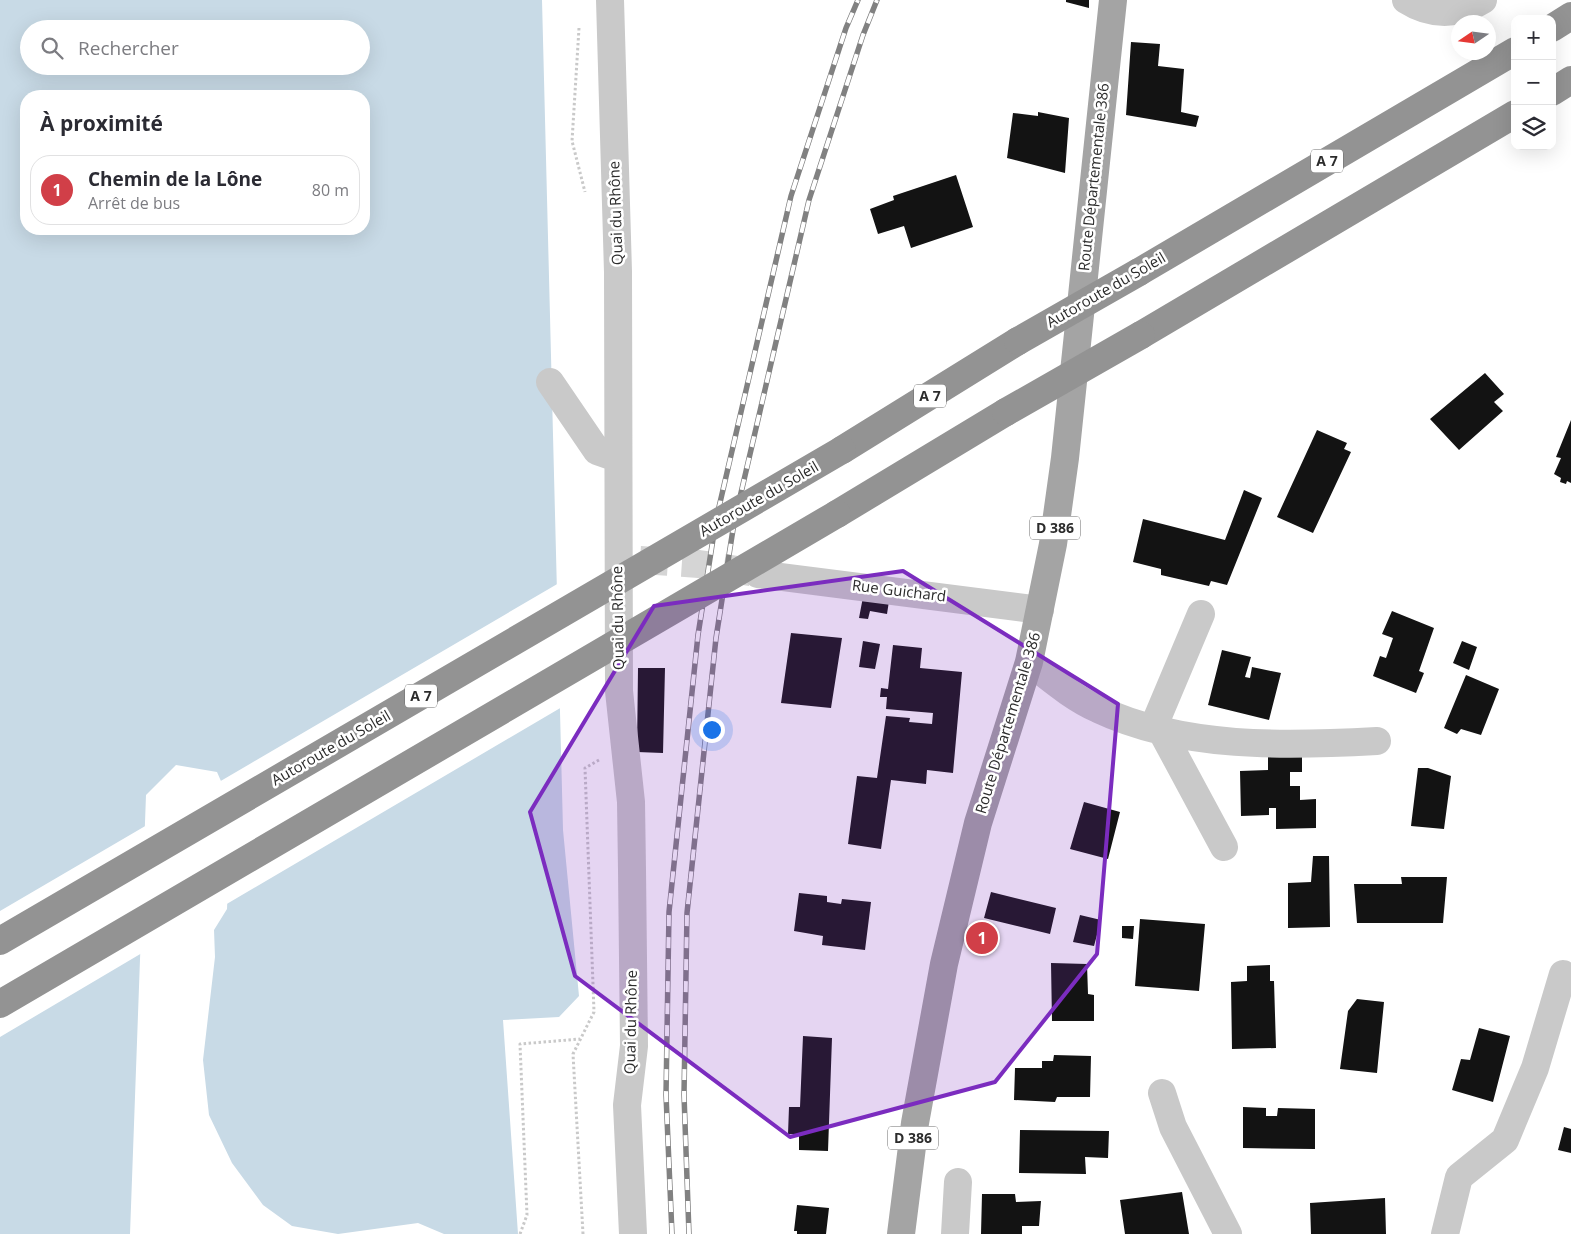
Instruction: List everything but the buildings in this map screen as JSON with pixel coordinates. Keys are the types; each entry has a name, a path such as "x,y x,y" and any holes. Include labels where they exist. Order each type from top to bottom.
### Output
{"highway":[{"path":"1556,25 1571,16"},
{"name":"Autoroute du Soleil","path":"0,941 842,450 1018,341 1511,53"},
{"path":"1556,89 1571,80"},
{"path":"0,1004 838,514 1006,412 1141,335 1511,116"}],"main road":[{"name":"Route Départementale 386","path":"901,1234 915,1123 944,964 978,823 1029,662 1053,544 1065,458 1113,0"}],"street":[{"name":"Quai du Rhône","path":"610,0 618,272 617,458 628,560 619,691 631,802 634,1046 627,1105 633,1234"},
{"path":"1406,0 1424,10 1441,13 1468,8 1483,0"},
{"path":"550,382 597,451 617,458"},
{"name":"Rue Guichard","path":"758,574 1040,610"},
{"path":"1157,729 1201,614"},
{"path":"1029,662 1068,692 1099,710 1157,729 1233,743 1305,745 1376,741"},
{"path":"1157,729 1224,847"},
{"path":"1445,1234 1459,1177 1506,1140 1535,1068 1563,974"},
{"path":"1162,1093 1173,1127 1228,1234"},
{"path":"955,1234 958,1182"}],"path":[{"path":"583,1234 573,1054 594,1012 585,768 602,758 626,754"},
{"path":"520,1234 527,1215 520,1044 580,1039"}],"highlighted area":[{"path":"903,571 1118,704 1097,954 995,1082 790,1137 575,976 530,812 654,606"}],"water":[{"path":"0,0 542,0 563,830 579,996 559,1017 503,1020 518,1234 444,1234 418,1223 338,1234 292,1226 263,1205 232,1163 209,1115 203,1060 215,957 214,930 227,909 231,804 217,772 176,765 146,795 130,1234 0,1234"}],"pier":[{"path":"559,583 562,707 225,905 228,805 219,782"},
{"path":"147,825 142,953 0,1037 0,911"}],"tunnel":[{"path":"640,560 699,564 756,573"}],"railway":[{"path":"672,1234 666,1095 669,912 698,635 716,520 791,196 846,28 858,0"},
{"path":"689,1234 684,1095 687,913 716,638 734,523 809,200 863,35 877,0"}],"place":[{"name":"Chemin de la Lône","path":"982,938"}]}
